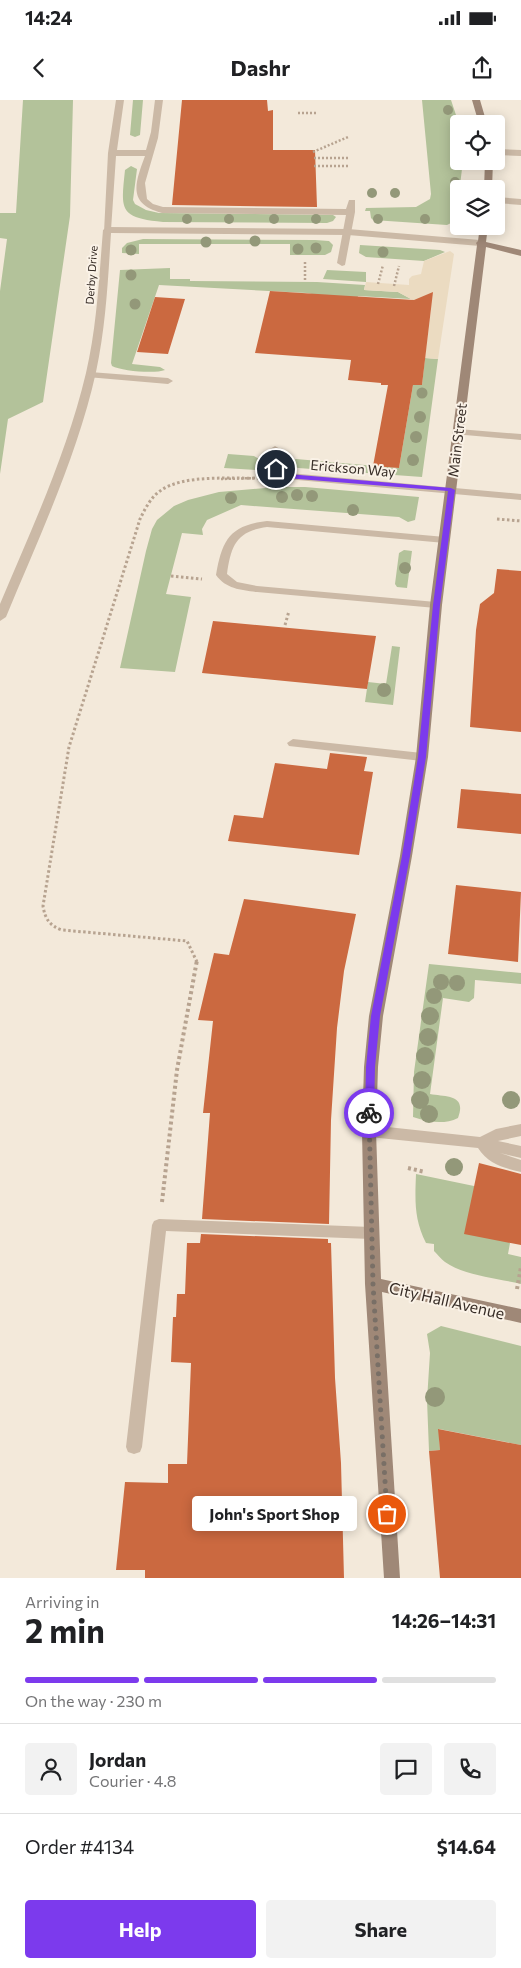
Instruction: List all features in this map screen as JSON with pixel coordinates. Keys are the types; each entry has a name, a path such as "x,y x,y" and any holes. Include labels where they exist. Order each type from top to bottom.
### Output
{"main road":[{"path":"476,100 481,115"},
{"name":"Main Street","path":"392,1578 373,1284 369,1131 371,1067 376,1016 406,856 422,757 436,605 482,235"},
{"path":"480,243 521,253"},
{"name":"City Hall Avenue","path":"373,1284 521,1316"}],"street":[{"path":"107,230 112,153 120,100"},
{"path":"159,100 154,142 143,169 141,192 143,202 153,208 352,207 342,262"},
{"path":"505,152 521,153"},
{"path":"112,153 149,153"},
{"path":"505,201 521,202"},
{"name":"Derby Drive","path":"0,617 59,476 79,420 90,376 100,317 107,230 348,232 480,243"},
{"path":"90,376 168,381"},
{"path":"458,432 521,437"},
{"path":"274,449 276,469 281,474"},
{"name":"Erickson Way","path":"281,474 521,497"},
{"path":"436,605 257,589 236,586 224,580 221,575 230,542 236,533 254,524 445,540"},
{"path":"293,743 422,757"},
{"path":"482,1143 496,1135 521,1130"},
{"path":"369,1131 482,1143 521,1152"},
{"path":"482,1143 488,1153 497,1159 521,1166"},
{"path":"134,1447 159,1225 371,1232"}],"path":[{"path":"298,113 316,113"},
{"path":"314,152 348,137"},
{"path":"314,158 349,158"},
{"path":"314,166 350,166"},
{"path":"305,262 305,281"},
{"path":"378,284 383,265"},
{"path":"394,286 399,266"},
{"path":"159,1225 177,1070 198,959 187,942 178,939 57,930 44,917 43,906 46,887 69,747 140,519 149,503 161,490 186,482 265,478 281,474"},
{"path":"497,519 521,521"},
{"path":"408,1168 426,1172"},
{"path":"517,1290 521,1267"}],"green space":[{"path":"23,100 73,100 70,216 43,402 8,419 0,474 0,291 7,239 0,238 0,213 16,213"},
{"path":"133,100 143,100 140,135 135,137 130,135"},
{"path":"422,100 451,100 456,115 450,115 450,170 462,170 461,180 450,180 450,224 447,225 373,220 370,211 365,211 366,208 416,207 430,199"},
{"path":"131,166 137,169 133,200 135,204 146,210 159,213 333,215 336,217 333,221 327,223 163,222 138,218 130,214 123,203 125,170"},
{"path":"143,239 315,240 329,241 333,245 331,252 325,255 290,255 290,244 139,244 139,254 122,253 122,248 127,243"},
{"path":"360,245 440,250 445,252 424,261 366,257 359,253"},
{"path":"170,268 170,279 190,279 190,281 317,282 365,285 364,290 398,292 411,299 358,296 356,303 307,293 159,285 132,364 160,367 165,370 154,372 138,371 112,366 120,270"},
{"path":"327,270 366,272 366,282 323,279"},
{"path":"425,358 438,359 422,477 298,468 292,465 292,461 296,459 399,468 413,385 422,385"},
{"path":"228,454 254,456 259,459 258,470 224,468"},
{"path":"277,487 305,487 419,497 415,520 408,522 399,517 241,505 207,520 202,529 203,535 182,533 166,594 191,597 175,672 120,668 146,551 152,529 157,520 174,506 188,500 219,492"},
{"path":"404,550 412,551 407,588 397,587 395,584 399,553"},
{"path":"392,646 400,647 393,705 365,702 368,682 386,684"},
{"path":"429,964 521,973 521,984 475,980 474,998 469,1002 443,998 430,1094 453,1098 460,1105 458,1118 447,1122 413,1117 414,1072"},
{"path":"416,1174 474,1186 510,1243 508,1254 521,1257 521,1284 472,1274 453,1267 434,1251 434,1244 426,1243 417,1218"},
{"path":"441,1326 521,1346 521,1445 439,1429 440,1450 429,1451 427,1400 430,1353 427,1334"}],"shaded area":[{"path":"450,251 454,254 438,359 425,358 431,310 398,292 364,290 366,282 409,285 409,279 412,276 421,274 424,261"}],"building":[{"path":"182,100 267,100 268,111 273,110 273,150 315,150 317,207 172,205"},
{"path":"270,291 414,300 433,292 422,385 413,385 399,468 373,466 388,385 348,380 351,360 255,353"},
{"path":"155,297 185,299 168,354 137,352"},
{"path":"497,569 521,571 521,732 470,727 476,630 480,604 494,593"},
{"path":"213,621 376,636 367,689 202,673"},
{"path":"330,753 367,757 364,771 373,772 359,855 228,841 234,815 263,818 275,763 327,769"},
{"path":"461,789 521,794 521,834 457,828"},
{"path":"456,885 521,892 518,962 448,954"},
{"path":"244,899 356,914 344,971 337,1028 331,1120 329,1224 202,1219 210,1113 203,1113 213,1021 198,1020 214,953 229,955"},
{"path":"479,1163 521,1174 521,1245 464,1234"},
{"path":"201,1234 328,1239 328,1243 331,1243 344,1578 145,1578 145,1570 116,1570 125,1482 168,1483 168,1464 187,1464 191,1363 171,1362 173,1317 176,1317 177,1294 185,1294 187,1243 200,1243"},
{"path":"438,1429 521,1445 521,1578 440,1578 429,1451 440,1450"}],"way so far":[{"path":"369,1113 373,1284 387,1514"}],"place":[{"name":"John's Sport Shop","path":"387,1514"}],"route":[{"path":"276,469 286,476 451,490 436,605 422,757 406,856 376,1016 369,1113"}]}
